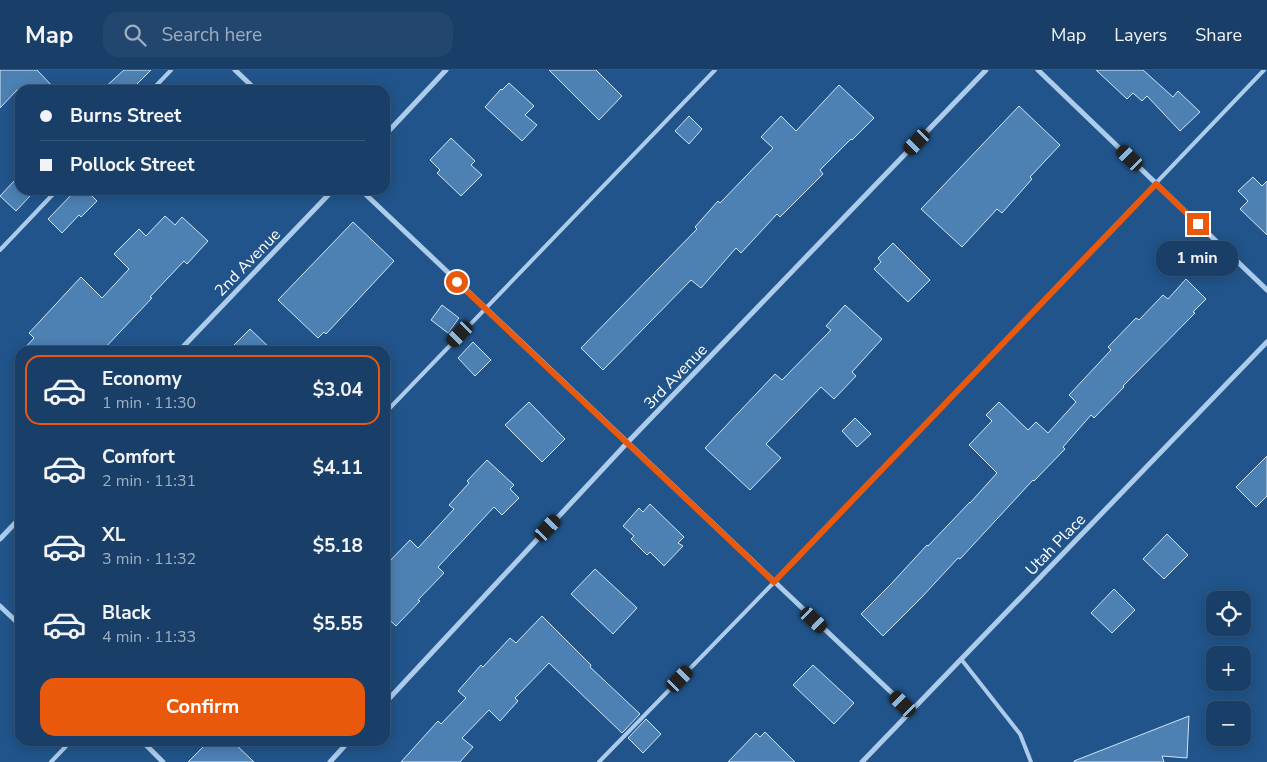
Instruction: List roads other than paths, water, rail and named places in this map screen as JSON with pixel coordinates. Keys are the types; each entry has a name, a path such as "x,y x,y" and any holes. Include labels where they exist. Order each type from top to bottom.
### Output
{"street":[{"path":"235,70 251,85"},
{"path":"390,130 446,70"},
{"name":"3rd Avenue","path":"390,698 627,443 986,70"},
{"path":"1038,70 1267,290"},
{"name":"2nd Avenue","path":"184,346 328,195"},
{"path":"366,195 911,711"},
{"name":"Utah Place","path":"862,762 1267,342"},
{"path":"0,539 15,523"},
{"path":"0,606 15,620"},
{"path":"147,746 163,762"},
{"path":"330,762 344,746"}],"lane":[{"path":"157,85 171,70"},
{"path":"390,408 715,70"},
{"path":"599,762 1264,70"},
{"path":"0,250 52,195"},
{"path":"962,659 1020,734 1032,762"},
{"path":"51,762 66,746"}]}
